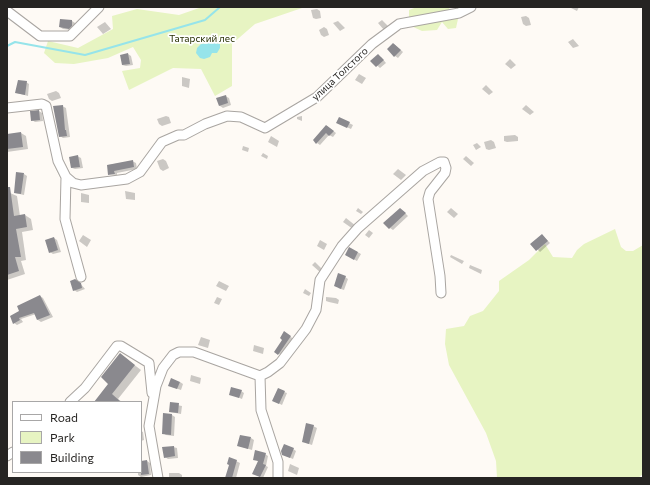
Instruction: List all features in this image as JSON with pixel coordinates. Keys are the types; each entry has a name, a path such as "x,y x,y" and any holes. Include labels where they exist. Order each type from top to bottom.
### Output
{"street":[{"path":"7,11 40,36 70,36 99,7"},
{"name":"улица Толстого","path":"66,176 73,183 81,185 127,179 140,172 162,142 178,135 184,135 226,116 241,117 265,128 317,97 372,44 399,24 459,13 471,7"},
{"path":"7,108 42,104 46,106 58,161 66,176 65,219 81,277"},
{"path":"158,478 154,463 149,426 152,404 163,368 173,355 179,352 194,352 260,376 268,372 280,363 306,329 316,310 320,280 342,246 358,228 423,171 440,162 446,164 445,173 434,185 428,199 440,276 440,292"},
{"path":"71,401 85,388 117,346 121,346 149,363 152,404"},
{"path":"260,376 262,410 278,462 278,478"}],"green space":[{"name":"Татарский лес","path":"202,7 305,7 255,24 232,44 232,86 215,96 201,69 173,68 129,90 122,71 140,68 141,60 133,47 108,58 74,64 55,63 44,53 48,41 78,48 113,29 112,16 137,9 179,15"},
{"path":"417,7 449,7 450,11 460,10 456,28 448,29 442,22 437,30 422,31 409,25 409,10"},
{"path":"615,229 621,247 626,251 633,251 643,245 643,474 638,478 497,478 496,461 486,433 449,365 445,344 446,329 464,326 470,316 483,311 499,291 499,281 529,260 545,244 553,257 572,258 577,250 584,244"}],"water":[{"path":"212,42 220,44 220,48 217,53 212,53 210,57 204,59 200,58 196,53 197,48 201,44"}],"building":[{"path":"60,19 72,20 72,26 69,29 59,27"},
{"path":"393,43 401,50 394,57 387,49"},
{"path":"128,53 130,64 122,65 120,55"},
{"path":"378,54 384,60 376,67 370,61"},
{"path":"18,80 27,81 25,95 15,93"},
{"path":"226,95 228,103 219,106 216,98"},
{"path":"63,105 65,130 67,136 59,137 53,106"},
{"path":"39,110 40,120 31,121 30,111"},
{"path":"339,117 350,122 347,128 336,123"},
{"path":"326,125 334,131 329,136 326,133 316,144 313,140"},
{"path":"21,132 23,147 7,149 7,134"},
{"path":"78,155 80,167 71,168 69,157"},
{"path":"133,160 134,167 114,171 115,174 108,175 107,165"},
{"path":"16,172 24,173 21,194 14,193"},
{"path":"7,187 10,187 14,216 25,214 27,227 16,229 21,257 15,257 19,271 7,275"},
{"path":"400,208 406,213 389,229 383,223"},
{"path":"542,234 548,241 536,251 530,244"},
{"path":"54,237 58,250 49,253 45,240"},
{"path":"349,247 358,252 354,260 345,255"},
{"path":"338,273 346,276 341,289 334,286"},
{"path":"75,279 81,283 82,288 73,291 70,281"},
{"path":"40,295 50,315 37,320 34,313 19,318 20,320 13,324 10,316 19,311 17,306"},
{"path":"284,331 291,336 278,355 274,352 282,340 280,338"},
{"path":"120,353 135,365 112,394 120,401 95,401 108,384 101,377"},
{"path":"171,378 180,382 177,389 168,386"},
{"path":"231,387 242,390 239,398 229,395"},
{"path":"278,388 285,391 279,404 272,401"},
{"path":"170,402 179,403 178,413 169,412"},
{"path":"163,413 172,414 171,435 162,434"},
{"path":"306,423 314,425 309,444 302,442"},
{"path":"240,435 251,437 248,449 237,446"},
{"path":"284,444 294,448 290,458 282,455 281,451"},
{"path":"174,446 175,456 164,458 162,447"},
{"path":"255,450 266,453 263,464 266,465 260,477 252,474 258,461 253,460"},
{"path":"229,457 237,460 232,478 225,478 229,465 227,464"},
{"path":"147,460 149,474 141,475 142,461"}],"waterway":[{"path":"7,46 15,42 85,55 205,20 220,7"}]}
